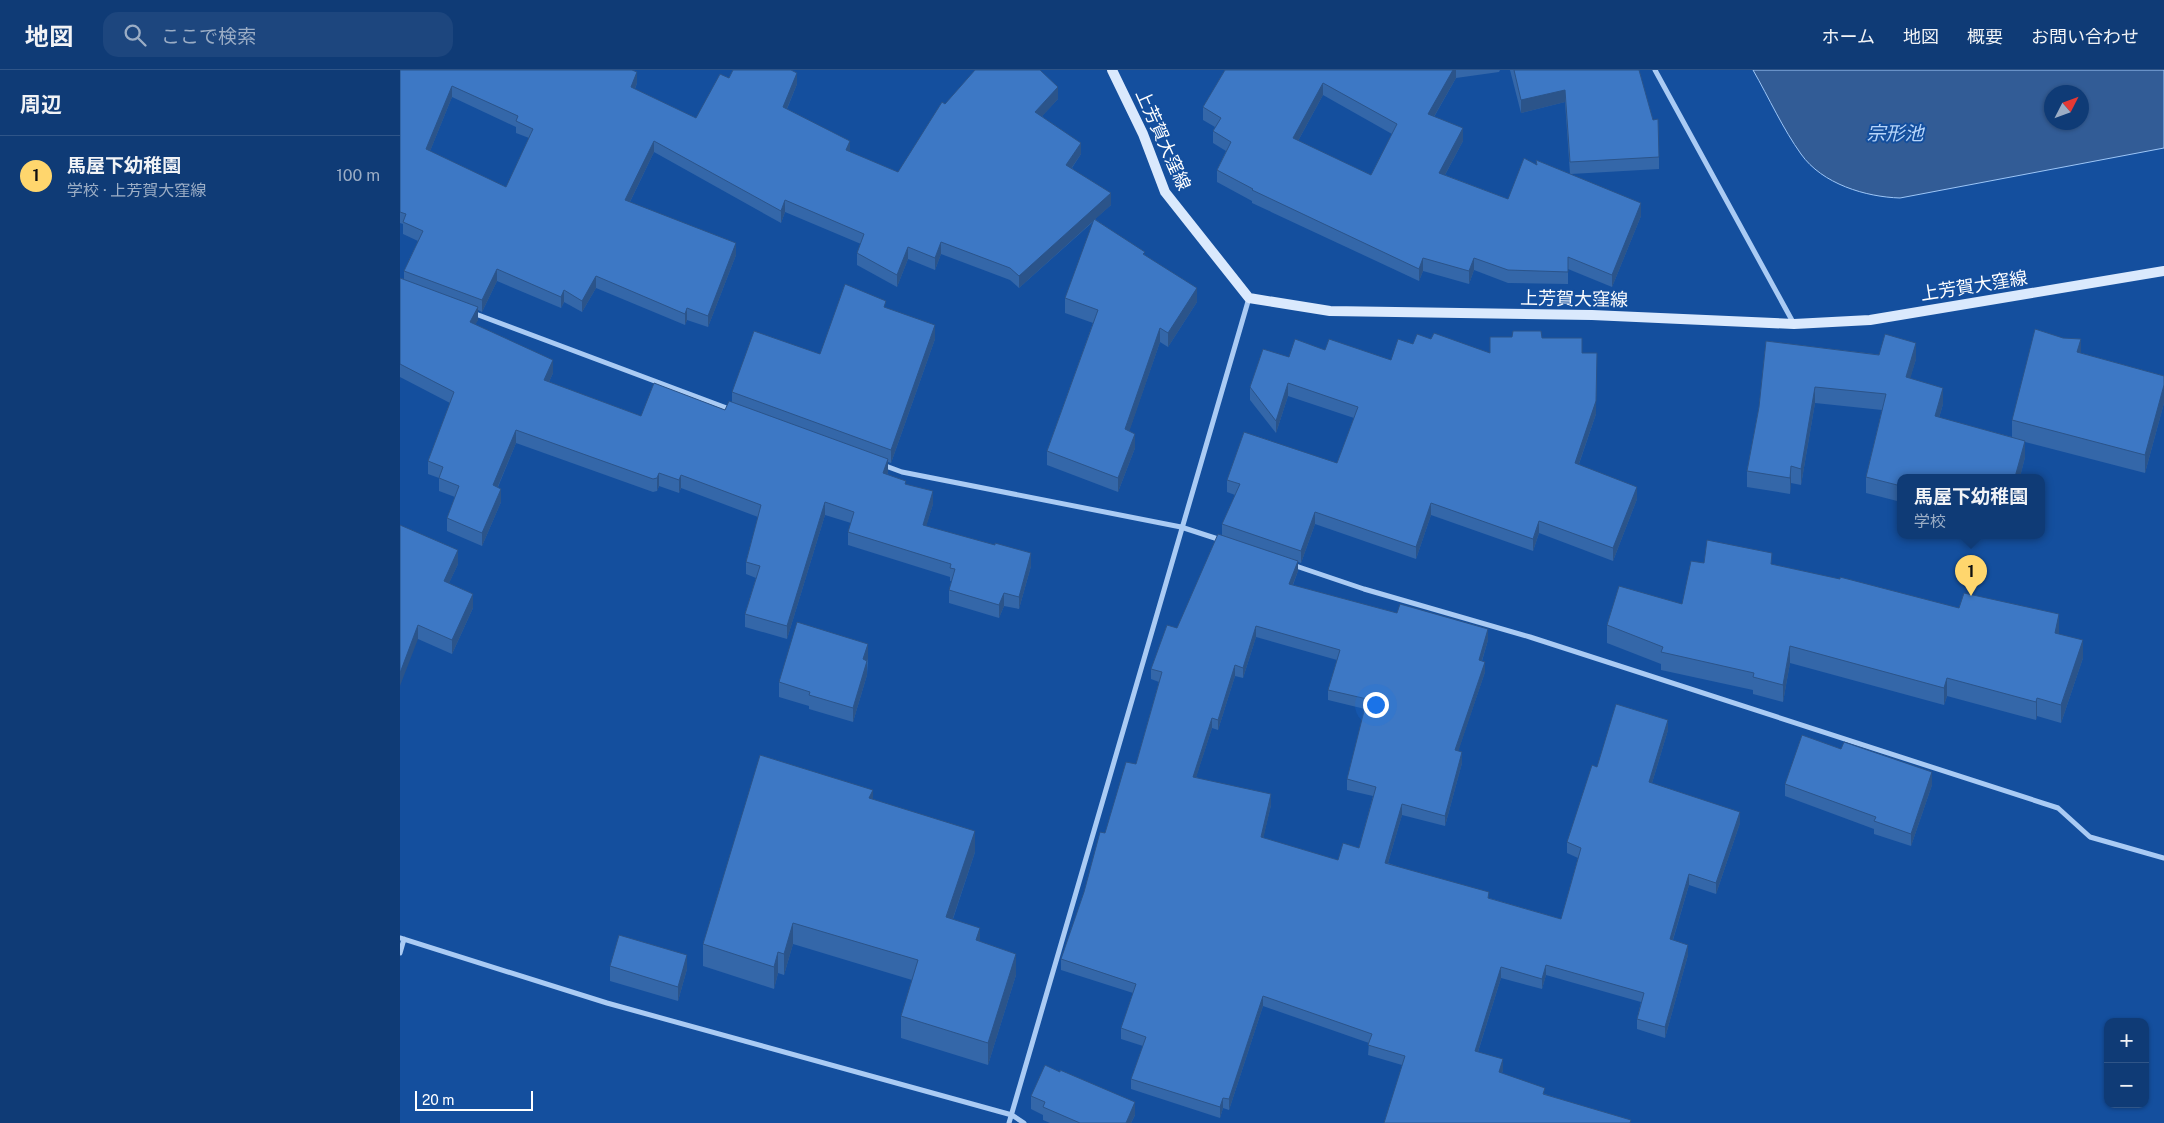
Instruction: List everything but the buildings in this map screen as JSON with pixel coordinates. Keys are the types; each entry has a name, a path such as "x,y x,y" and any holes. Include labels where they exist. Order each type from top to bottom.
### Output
{"main road":[{"name":"上芳賀大窪線","path":"1112,70 1143,134 1165,192 1249,298 1330,311 1592,315 1794,324 1870,320 2164,271"}],"street":[{"path":"1655,70 1794,324"},
{"path":"1009,1123 1249,298"},
{"path":"465,310 741,414"},
{"path":"875,462 902,472 1181,527 1227,542"},
{"path":"1291,564 1364,589 1530,637 2058,808 2090,837 2164,858"},
{"path":"400,953 402,938 607,1004 1012,1115 1024,1123"}],"water":[{"name":"宗形池","path":"1753,70 2164,70 2164,148 1900,198 1859,192 1833,181 1810,164 1788,134"}],"place":[{"name":"馬屋下幼稚園","path":"1971,596"}]}
